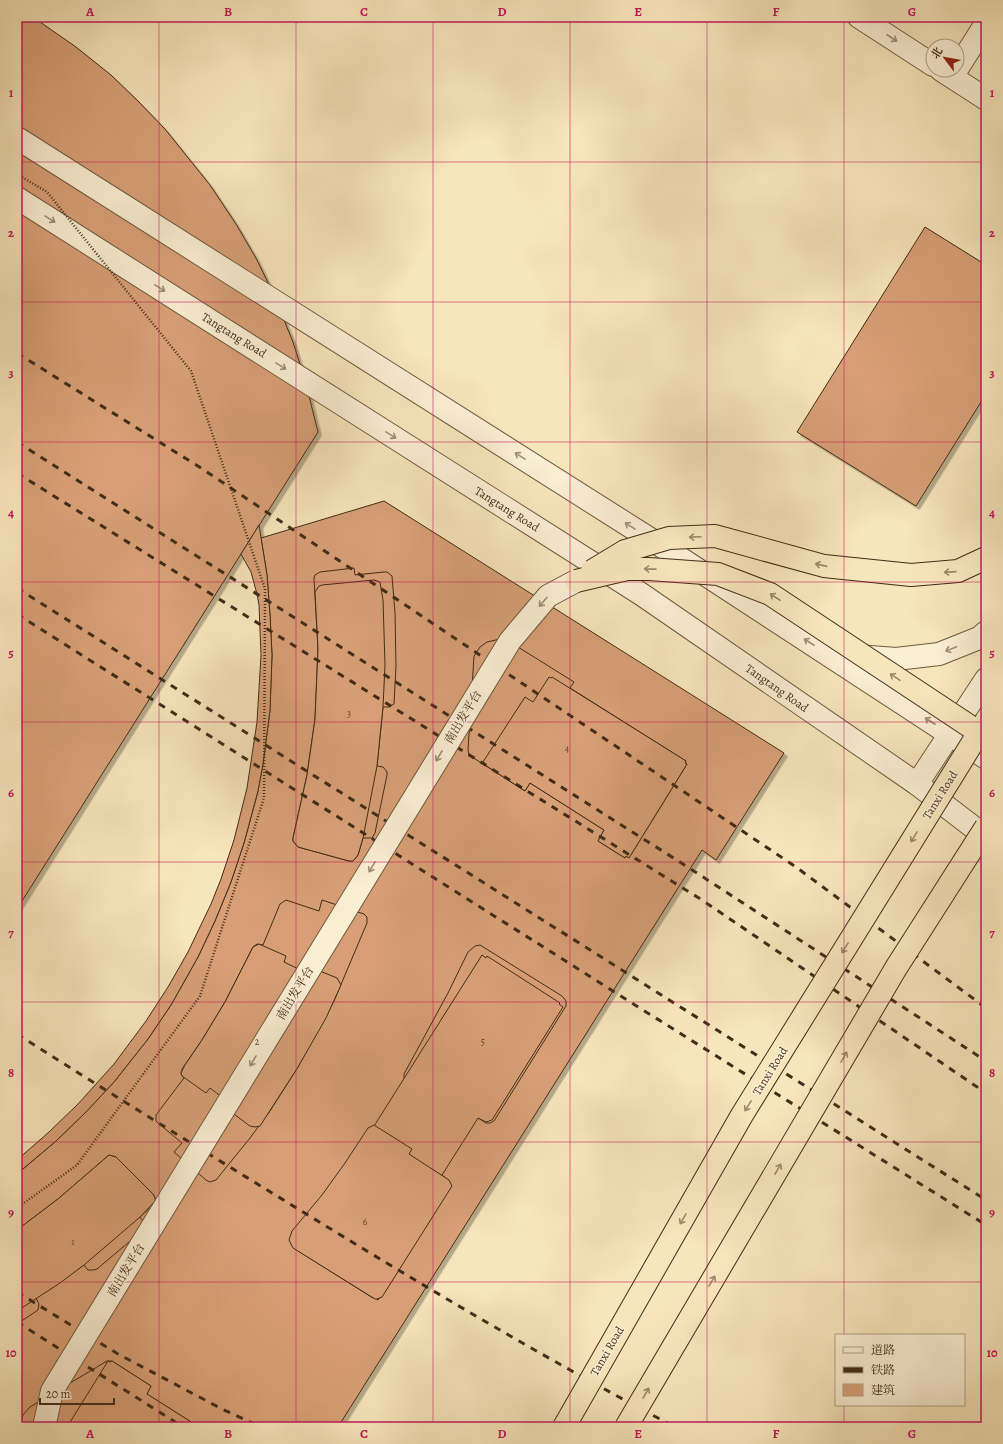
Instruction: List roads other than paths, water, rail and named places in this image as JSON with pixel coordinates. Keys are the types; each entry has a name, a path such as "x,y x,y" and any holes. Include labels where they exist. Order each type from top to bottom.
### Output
{"main road":[{"path":"576,581 625,551 668,538 715,536 824,566 911,574 958,571 986,558"},
{"path":"576,581 627,569 649,569 718,574 770,594 986,737"},
{"name":"Tanxi Road","path":"564,1427 742,1115 986,721"},
{"path":"626,1427 896,968 986,827"}],"street":[{"path":"859,17 925,60"},
{"path":"965,49 981,22"},
{"path":"959,78 986,99"},
{"path":"17,138 677,556 986,758"},
{"name":"Tangtang Road","path":"17,198 641,594 918,784 986,837"},
{"name":"南出发平台","path":"44,1427 52,1391 510,641 548,596 576,581"},
{"path":"828,654 896,659 939,654 979,638 986,632"},
{"path":"918,784 986,679"}],"railway":[{"path":"17,353 201,468 796,867 986,1008"},
{"path":"17,442 683,864 986,1061"},
{"path":"17,473 702,900 986,1093"},
{"path":"17,588 986,1200"},
{"path":"17,614 986,1225"},
{"path":"17,1034 215,1158 419,1282 503,1332 675,1427"},
{"path":"17,1292 118,1354 222,1409 261,1427"},
{"path":"17,1322 183,1427"}]}
